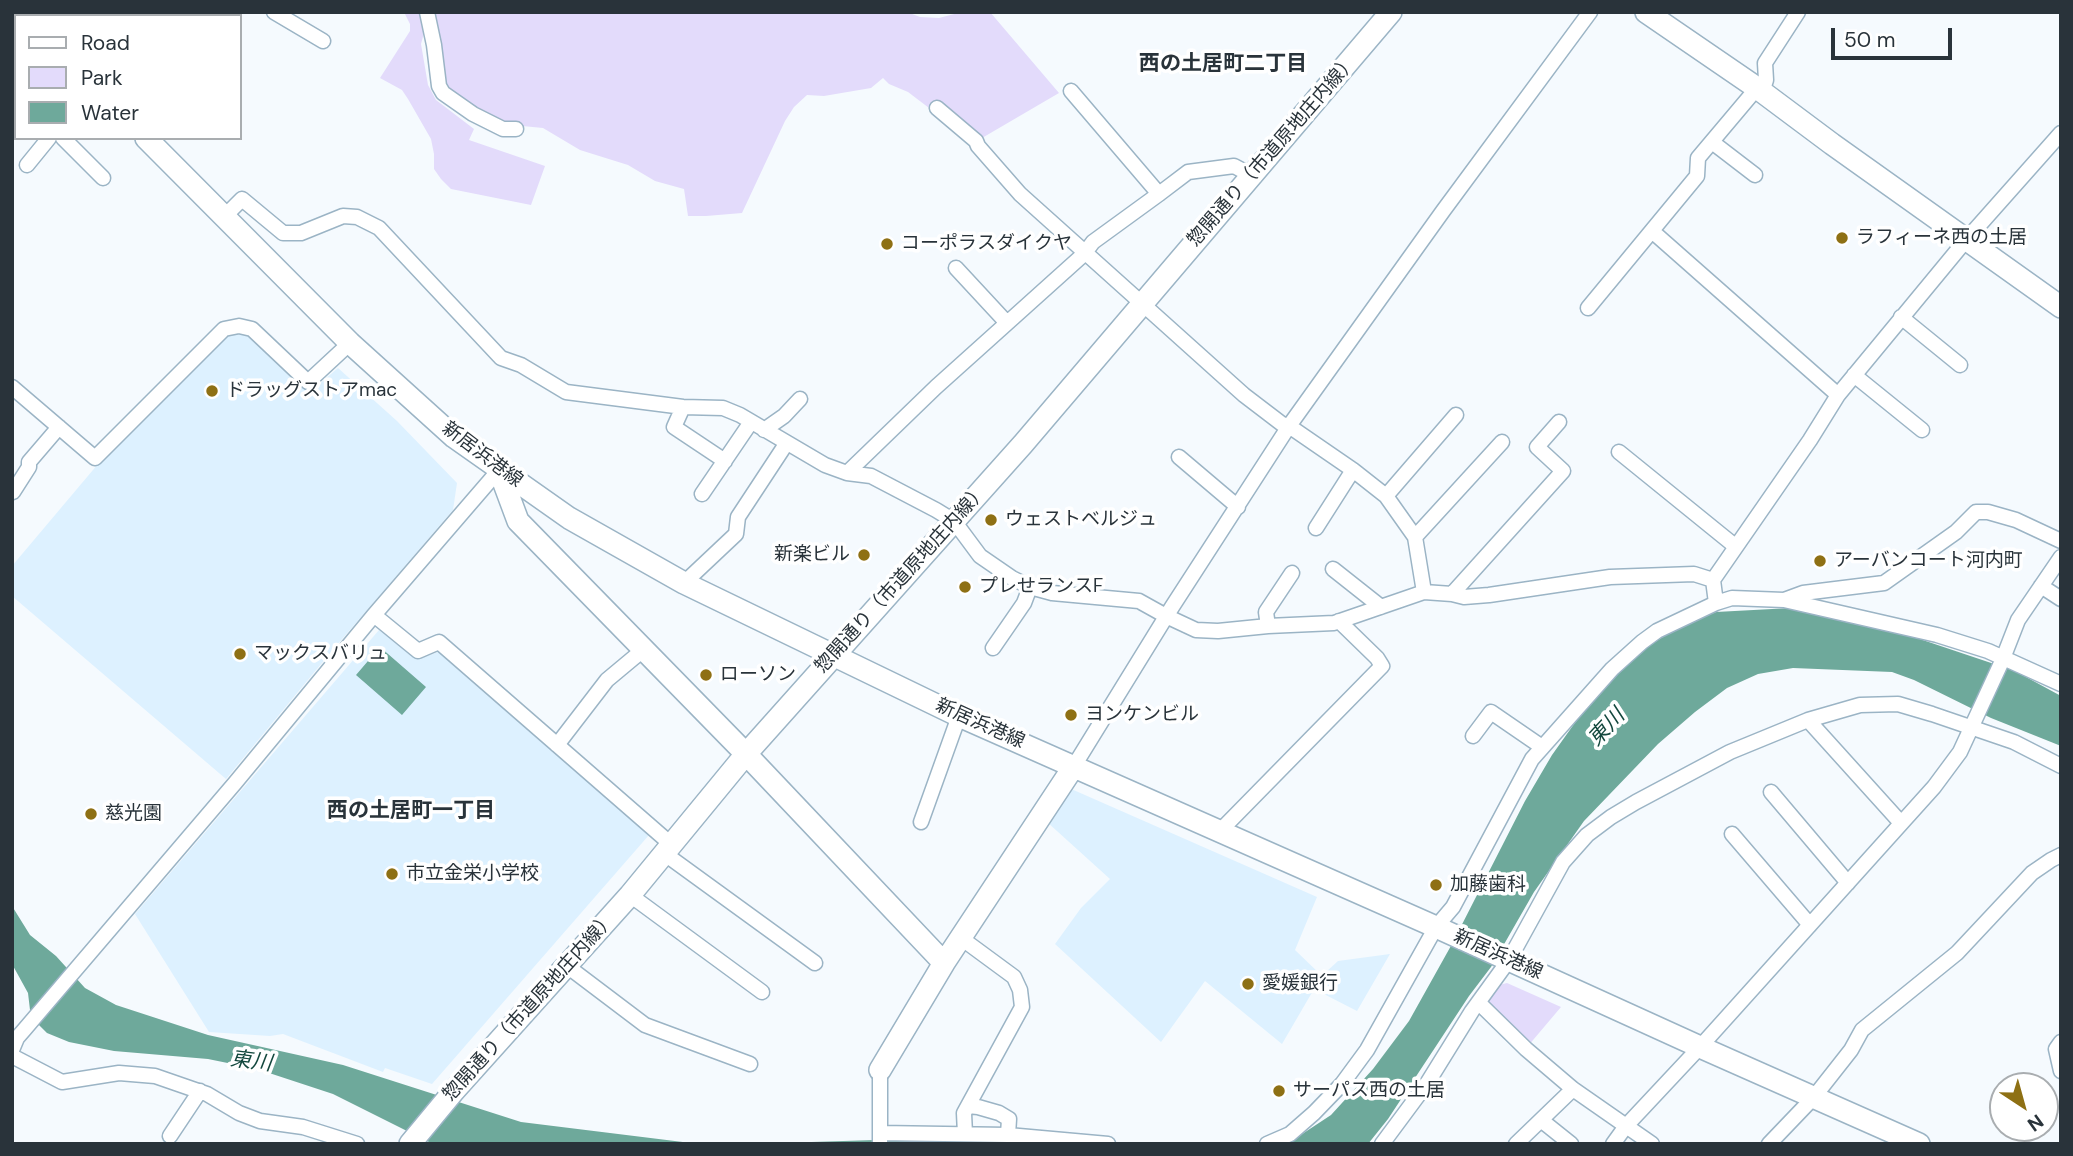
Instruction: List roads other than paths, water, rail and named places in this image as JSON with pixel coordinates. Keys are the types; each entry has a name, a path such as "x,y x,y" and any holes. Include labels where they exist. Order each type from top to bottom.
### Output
{"street":[{"path":"274,12 323,41"},
{"path":"427,12 439,86 443,93 473,114 503,129 516,129"},
{"name":"惣開通り（市道原地庄内線）","path":"410,1144 453,1092 630,895 746,754 1023,444 1391,12"},
{"path":"1108,1144 1008,1135 880,1138 880,1070 944,964 1074,766 1166,616 1289,426 1590,12"},
{"path":"1646,12 2061,307"},
{"path":"1588,308 1697,176 1698,158 1759,90 1766,80 1765,62 1798,12"},
{"path":"1071,91 1158,194"},
{"path":"937,108 976,141 1020,194 1084,254 1244,395 1386,496 1415,537 1423,592"},
{"path":"1716,603 1713,580 1838,395 1965,240 2061,133"},
{"path":"27,164 47,140"},
{"path":"65,140 103,178"},
{"name":"新居浜港線","path":"148,140 350,343 454,437 569,518 684,583 959,716 1919,1144"},
{"path":"1712,142 1755,175"},
{"path":"846,472 1084,254 1093,242 1188,172 1234,166 1251,175"},
{"path":"224,217 242,200 283,233 301,233 343,216 357,217 379,228 501,358 521,365 566,392 683,407 723,408 740,415 825,465 871,476 936,509 954,521 981,556 1012,579 1052,593 1139,601 1196,630 1218,631 1334,623 1423,592 1464,597 1611,578 1694,574 1713,580"},
{"path":"1652,231 1838,395"},
{"path":"956,268 1007,323"},
{"path":"1900,317 1959,365"},
{"path":"12,387 94,458 224,329 239,326 252,329 308,382 350,343"},
{"path":"1854,375 1922,430"},
{"path":"764,430 784,416 800,399"},
{"path":"683,407 674,427 725,461"},
{"path":"1386,496 1456,415"},
{"path":"702,494 751,422"},
{"path":"1452,594 1563,471 1537,447 1559,422"},
{"path":"13,492 29,467 29,462 59,428"},
{"path":"1415,537 1502,442"},
{"path":"684,583 736,534 738,517 786,443"},
{"path":"1619,452 1735,546"},
{"path":"1179,457 1238,507"},
{"path":"16,1038 499,470 518,521 746,754 944,964"},
{"path":"1316,528 1353,470"},
{"path":"1784,600 1803,593 1884,583 1956,531 1976,512 1988,512 2016,520 2061,541"},
{"path":"1613,1144 1626,1126 1934,787 1960,751 2018,620 2061,557"},
{"path":"1334,569 1381,607"},
{"path":"1268,626 1266,612 1292,573"},
{"path":"2041,586 2061,599"},
{"path":"993,648 1024,603 1030,587"},
{"path":"1267,1144 1290,1135 1314,1113 1342,1084 1367,1050 1453,907 1532,759 1612,669 1642,642 1674,622 1732,598 1784,600 1937,635 1988,651 2002,660 2061,684"},
{"path":"374,615 418,652 439,642 557,745 668,850 815,963"},
{"path":"1220,831 1382,666 1339,621"},
{"path":"557,745 607,680 643,650"},
{"path":"1382,1144 1429,1082 1508,960 1563,862 1587,835 1636,802 1730,752 1808,720 1860,705 1898,705 1932,714 2014,742 2061,766"},
{"path":"1473,736 1492,712 1542,747"},
{"path":"922,822 959,716"},
{"path":"1808,720 1901,823"},
{"path":"1771,792 1848,883"},
{"path":"1732,834 1810,925"},
{"path":"1769,1144 1814,1097 1851,1050 1862,1030 1957,953 2032,873 2061,855"},
{"path":"630,895 762,992"},
{"path":"961,938 1014,977 1020,990 1022,1007 964,1113 965,1134"},
{"path":"567,966 645,1024 750,1064"},
{"path":"1479,1003 1526,1049 1573,1089 1652,1144"},
{"path":"2061,1042 2056,1049 2061,1071"},
{"path":"12,1056 62,1082 119,1073 155,1076 200,1091 239,1113 260,1121 303,1127 357,1144"},
{"path":"1516,1144 1573,1089"},
{"path":"170,1136 200,1091"},
{"path":"968,1106 999,1113 1009,1119 1008,1135"},
{"path":"1541,1120 1571,1144"}],"water":[{"name":"東川","path":"1791,608 1887,628 2015,671 2061,696 2061,746 1991,718 1892,672 1793,668 1758,674 1727,688 1658,744 1584,821 1534,892 1491,967 1388,1119 1368,1144 1287,1144 1331,1115 1373,1069 1409,1021 1552,755 1589,703 1626,661 1675,629 1716,612"},
{"path":"380,647 426,687 402,715 356,675"},
{"name":"東川","path":"12,906 30,935 56,956 85,988 116,1005 208,1035 343,1065 521,1122 699,1144 433,1144 333,1094 257,1069 208,1059 114,1051 69,1042 47,1033 35,1021 30,1010 28,993 12,964"},
{"path":"986,1139 1050,1144 748,1144 875,1140"}],"place":[{"name":"ラフィーネ西の土居","path":"1842,238"},
{"name":"コーポラスダイクヤ","path":"887,244"},
{"name":"ドラッグストアmac","path":"212,391"},
{"name":"ウェストベルジュ","path":"991,520"},
{"name":"新楽ビル","path":"864,555"},
{"name":"アーバンコート河内町","path":"1820,561"},
{"name":"プレせランスF","path":"965,587"},
{"name":"マックスバリュ","path":"240,654"},
{"name":"ローソン","path":"706,675"},
{"name":"ヨンケンビル","path":"1071,715"},
{"name":"慈光園","path":"91,814"},
{"name":"市立金栄小学校","path":"392,874"},
{"name":"加藤歯科","path":"1436,885"},
{"name":"愛媛銀行","path":"1248,984"},
{"name":"サーパス西の土居","path":"1279,1091"}],"district":[{"name":"西の土居町二丁目","path":"1223,64"},
{"name":"西の土居町一丁目","path":"411,811"}]}
